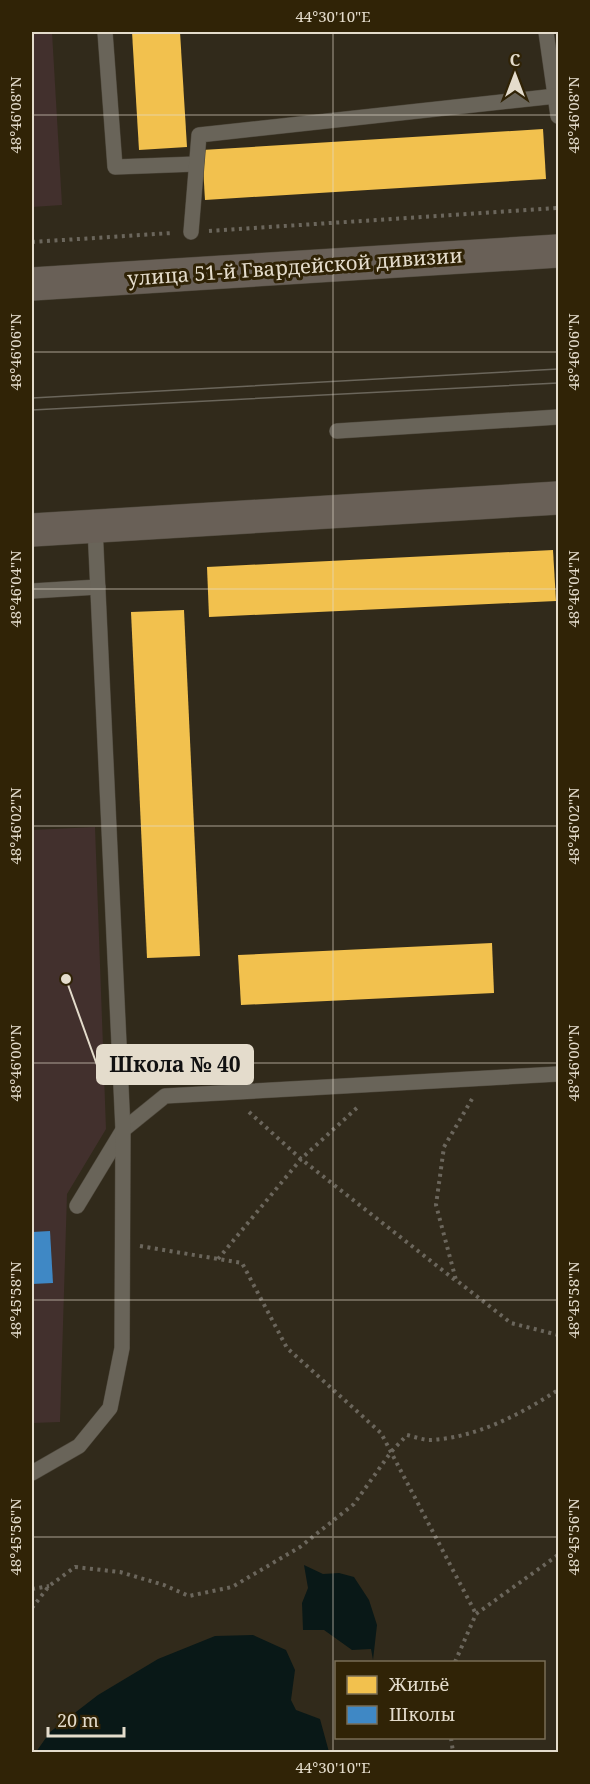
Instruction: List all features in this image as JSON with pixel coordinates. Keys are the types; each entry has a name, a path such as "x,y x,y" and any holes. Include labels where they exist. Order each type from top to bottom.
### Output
{"main road":[{"name":"улица 51-й Гвардейской дивизии","path":"32,284 558,251"},
{"path":"32,531 558,498"}],"lane":[{"path":"105,32 115,167 196,164"},
{"path":"546,32 558,116"},
{"path":"191,232 199,135 556,96"},
{"path":"337,430 558,417"},
{"path":"32,1473 79,1446 110,1408 122,1348 123,1130 95,527"},
{"path":"32,591 98,587"},
{"path":"77,1206 123,1130 165,1096 558,1074"}],"path":[{"path":"32,242 558,208"},
{"path":"456,1280 436,1205 444,1147 484,1078"},
{"path":"217,1259 301,1159 384,1084"},
{"path":"226,1092 301,1159 511,1323 558,1335"},
{"path":"123,1243 242,1263 287,1348 381,1433 476,1614"},
{"path":"32,1608 49,1586 75,1568 120,1572 164,1584 189,1596 232,1587 300,1546 354,1504 391,1452 407,1435 428,1440 473,1433 539,1402 558,1390"},
{"path":"455,1661 476,1614 558,1555"},
{"path":"32,1589 49,1586"}],"shaded area":[{"path":"32,32 52,32 62,205 32,207"},
{"path":"95,827 106,1129 67,1194 60,1422 32,1423 32,830"},
{"path":"304,1565 323,1574 339,1573 354,1577 369,1600 377,1625 373,1660 371,1649 352,1650 324,1630 303,1630 302,1603 308,1588"},
{"path":"253,1635 286,1650 295,1670 291,1700 296,1710 320,1719 329,1752 36,1752 50,1732 98,1695 158,1659 215,1636"}],"building: Жильё":[{"path":"132,32 180,32 187,147 139,150"},
{"path":"543,129 546,179 205,200 202,150"},
{"path":"553,550 556,601 209,617 207,567"},
{"path":"184,610 200,956 147,958 131,612"},
{"path":"492,943 494,993 241,1005 238,955"}],"building: Школы":[{"path":"50,1231 53,1283 32,1284 32,1232"}],"tram line":[{"path":"32,398 558,369"},
{"path":"32,410 558,383"}],"place":[{"name":"Школа № 40","path":"66,979"}]}
